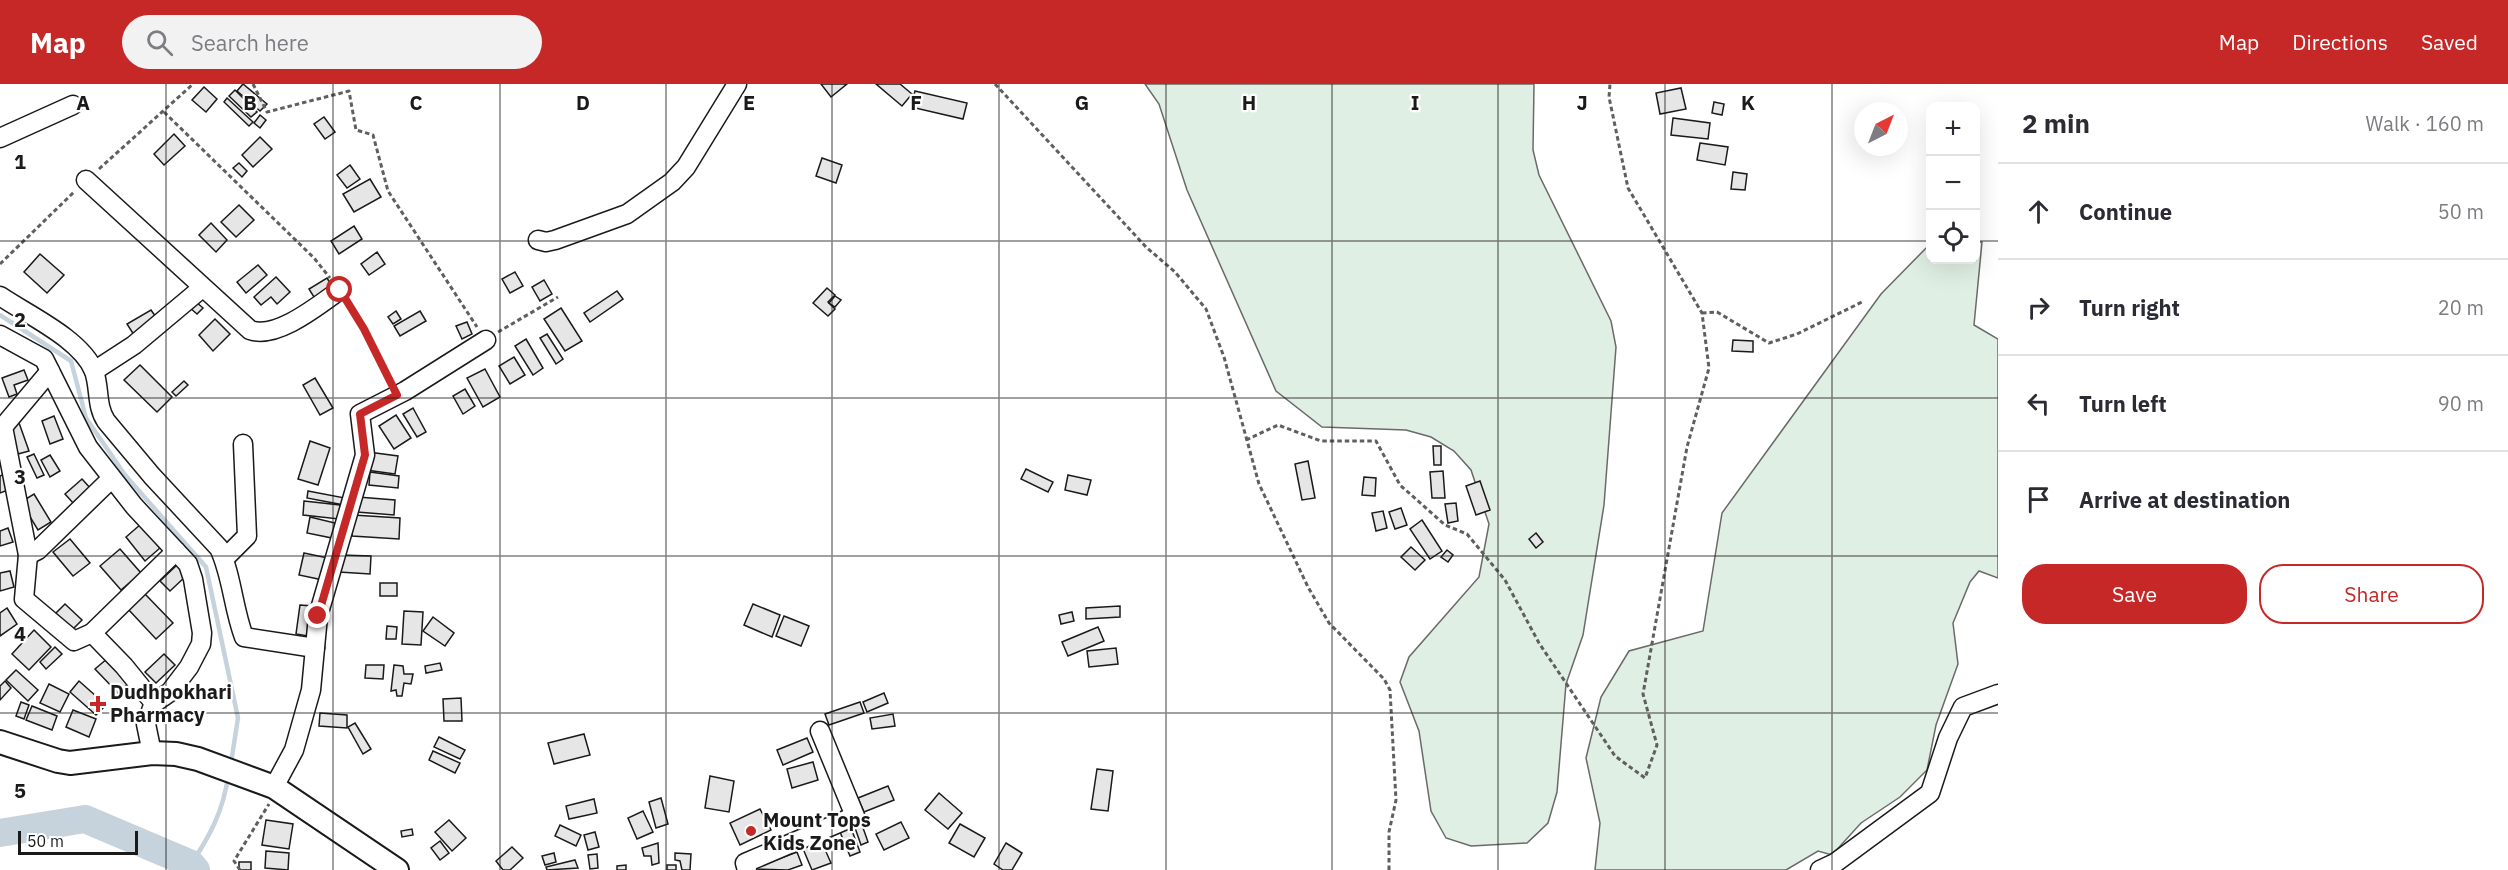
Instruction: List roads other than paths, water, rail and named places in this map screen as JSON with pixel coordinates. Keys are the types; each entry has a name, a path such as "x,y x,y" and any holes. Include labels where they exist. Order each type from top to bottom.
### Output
{"main road":[{"path":"0,742 70,763 152,753 176,754 198,759 276,789 397,870"}],"street":[{"path":"538,240 546,242 555,240 627,214 672,182 692,157 737,84"},
{"path":"0,138 73,105"},
{"path":"86,180 250,330 255,332 274,330 303,315 340,290"},
{"path":"94,371 134,345 202,288"},
{"path":"0,296 73,344 85,355 94,371 100,411 106,421 152,476 213,541 224,559 238,623 244,637 315,648"},
{"path":"0,335 44,359 88,447 111,479 188,564 193,579 202,633 201,644 189,667 170,692 154,703 146,724 152,753"},
{"path":"276,789 294,750 311,690 318,616 365,455 360,414 397,395 486,340"},
{"path":"50,371 3,427 28,555 24,599 74,641 92,633 176,551"},
{"path":"224,559 247,536 243,444"},
{"path":"28,555 38,550 111,479"},
{"path":"92,633 124,666 154,703"},
{"path":"1820,870 1835,863 1930,793 1948,738 1963,707 1998,694"},
{"path":"747,870 745,863 855,816 820,731"}],"waterway":[{"path":"0,315 71,361 86,418 125,475 206,567 238,718 231,763"},
{"path":"191,864 215,823 228,777"},
{"path":"0,833 85,819 191,864 196,870"}],"place":[{"name":"Dudhpokhari Pharmacy","path":"98,704"},
{"name":"Mount Tops Kids Zone","path":"751,831"}]}
